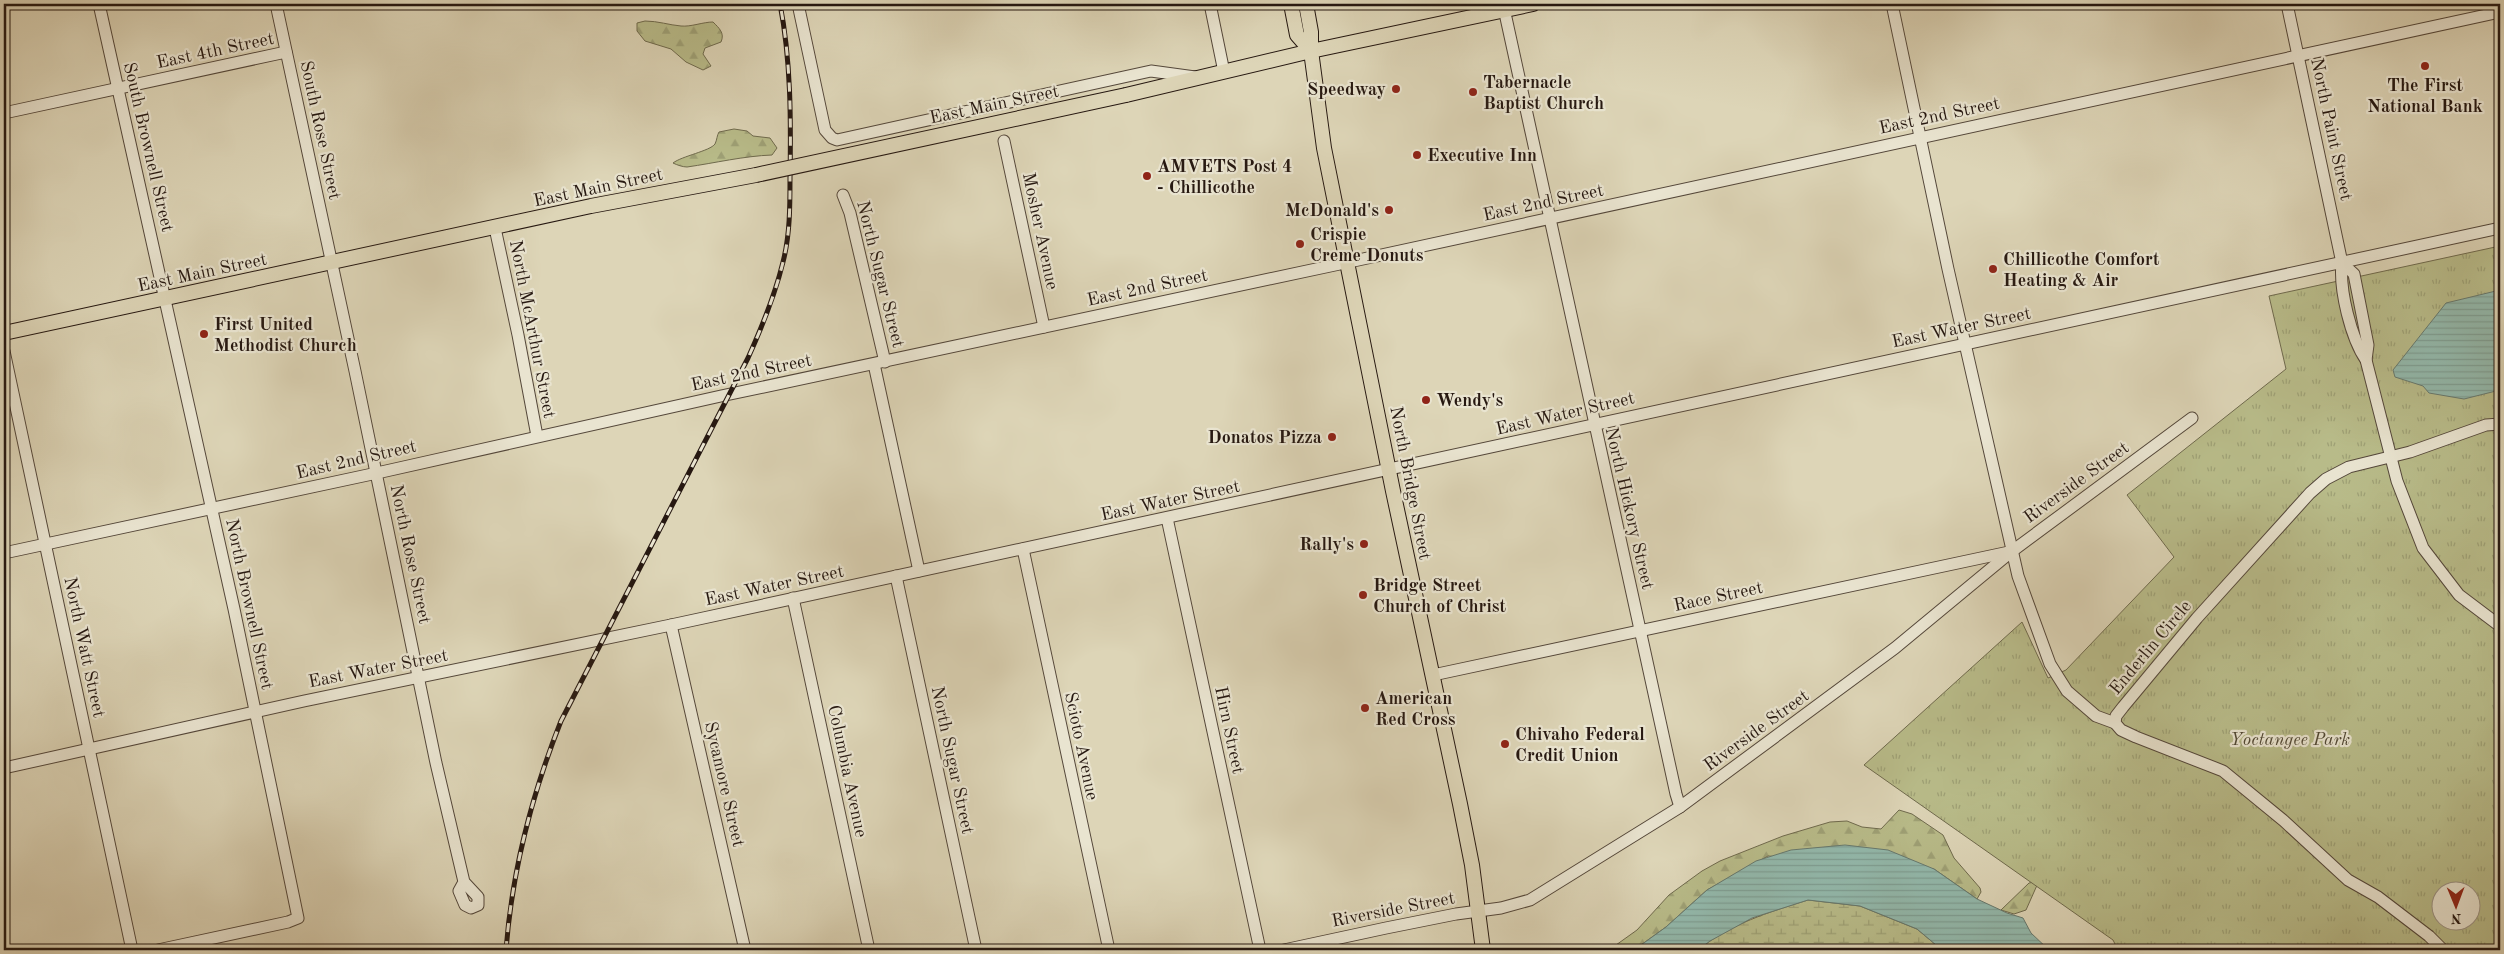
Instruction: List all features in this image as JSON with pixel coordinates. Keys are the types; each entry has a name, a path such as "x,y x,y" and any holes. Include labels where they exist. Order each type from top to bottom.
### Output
{"main road":[{"path":"1291,4 1297,35 1311,51"},
{"name":"North Bridge Street","path":"1306,4 1324,148 1472,865 1483,950"},
{"name":"East Main Street","path":"4,334 591,206 756,175 1126,95 1504,7 1533,4"}],"street":[{"name":"South Brownell Street","path":"99,4 166,299"},
{"name":"South Rose Street","path":"276,4 330,264"},
{"name":"East Main Street","path":"798,4 825,130 832,138 843,140 1150,71 1199,78"},
{"path":"1210,4 1224,72"},
{"path":"1892,4 2011,552 2050,664 2067,691 2082,705 2096,716 2115,723"},
{"name":"North Paint Street","path":"2287,4 2342,262 2340,277 2357,347 2366,360 2397,481 2423,548 2459,595 2500,626"},
{"name":"North Hickory Street","path":"1504,7 1593,424 1680,807"},
{"name":"East 2nd Street","path":"4,553 2500,12"},
{"name":"East 4th Street","path":"4,113 286,52"},
{"name":"Mosher Avenue","path":"1004,141 1044,327"},
{"name":"North Sugar Street","path":"843,195 850,213 919,571"},
{"name":"North McArthur Street","path":"494,228 518,335 537,436"},
{"name":"East Water Street","path":"4,768 2500,228"},
{"name":"North Rose Street","path":"330,264 377,473 418,678 464,882"},
{"name":"North Brownell Street","path":"158,950 288,922 298,918 166,299"},
{"name":"North Watt Street","path":"4,351 132,950"},
{"name":"Riverside Street","path":"1284,950 1530,900 1680,807 1895,648 2011,552 2192,418"},
{"name":"Enderlin Circle","path":"2443,950 2429,936 2378,898 2348,880 2284,821 2223,770 2136,738 2121,730 2115,723 2116,716 2123,706 2197,618 2310,493 2326,479 2349,467 2392,456 2486,425 2500,424"},
{"name":"Hirn Street","path":"1166,518 1260,950"},
{"name":"Scioto Avenue","path":"1023,549 1109,950"},
{"name":"Race Street","path":"1433,675 2011,552"},
{"name":"North Sugar Street","path":"896,576 976,950"},
{"name":"Columbia Avenue","path":"794,598 869,950"},
{"name":"Sycamore Street","path":"671,625 745,950"}],"green space":[{"path":"645,21 685,26 713,22 721,31 722,36 721,42 705,48 703,54 711,66 703,70 686,62 671,49 645,41 637,31 637,23"},
{"path":"734,129 747,131 753,136 770,138 777,148 772,155 740,158 687,167 673,163 712,147 719,132"},
{"name":"Yoctangee Park","path":"2500,246 2500,950 2118,950 2113,940 1864,765 2022,622 2048,678 2066,670 2174,557 2127,495 2286,369 2269,296"},
{"path":"1899,810 1912,814 1943,835 1954,858 1980,888 1981,892 1977,899 1934,869 1768,856 1707,890 1666,927 1634,950 1609,950 1637,930 1669,895 1702,871 1720,861 1783,836 1830,822 1847,821 1862,827 1881,829"},
{"path":"2029,883 2038,883 2026,910 2014,914 2001,910"},
{"path":"1808,900 1860,906 1917,929 1942,950 1698,950 1737,926 1764,914"}],"water":[{"path":"2500,290 2500,390 2464,399 2429,393 2423,386 2395,377 2393,370 2446,303"},
{"path":"1845,845 1888,850 1934,869 1977,899 2023,918 2031,933 2049,950 1942,950 1917,929 1860,906 1808,900 1752,918 1710,941 1698,950 1634,950 1666,927 1707,890 1756,861 1791,850"}],"railway":[{"path":"506,950 518,863 532,805 561,721 748,358 768,311 780,274 787,241 790,199 788,69 780,4"}],"place":[{"name":"The First National Bank","path":"2425,66"},
{"name":"Speedway","path":"1396,89"},
{"name":"Tabernacle Baptist Church","path":"1473,92"},
{"name":"Executive Inn","path":"1417,155"},
{"name":"AMVETS Post 4 - Chillicothe","path":"1147,176"},
{"name":"McDonald's","path":"1389,210"},
{"name":"Crispie Creme Donuts","path":"1300,244"},
{"name":"Chillicothe Comfort Heating & Air","path":"1993,269"},
{"name":"First United Methodist Church","path":"204,334"},
{"name":"Wendy's","path":"1426,400"},
{"name":"Donatos Pizza","path":"1332,437"},
{"name":"Rally's","path":"1364,544"},
{"name":"Bridge Street Church of Christ","path":"1363,595"},
{"name":"American Red Cross","path":"1365,708"},
{"name":"Chivaho Federal Credit Union","path":"1505,744"}]}
